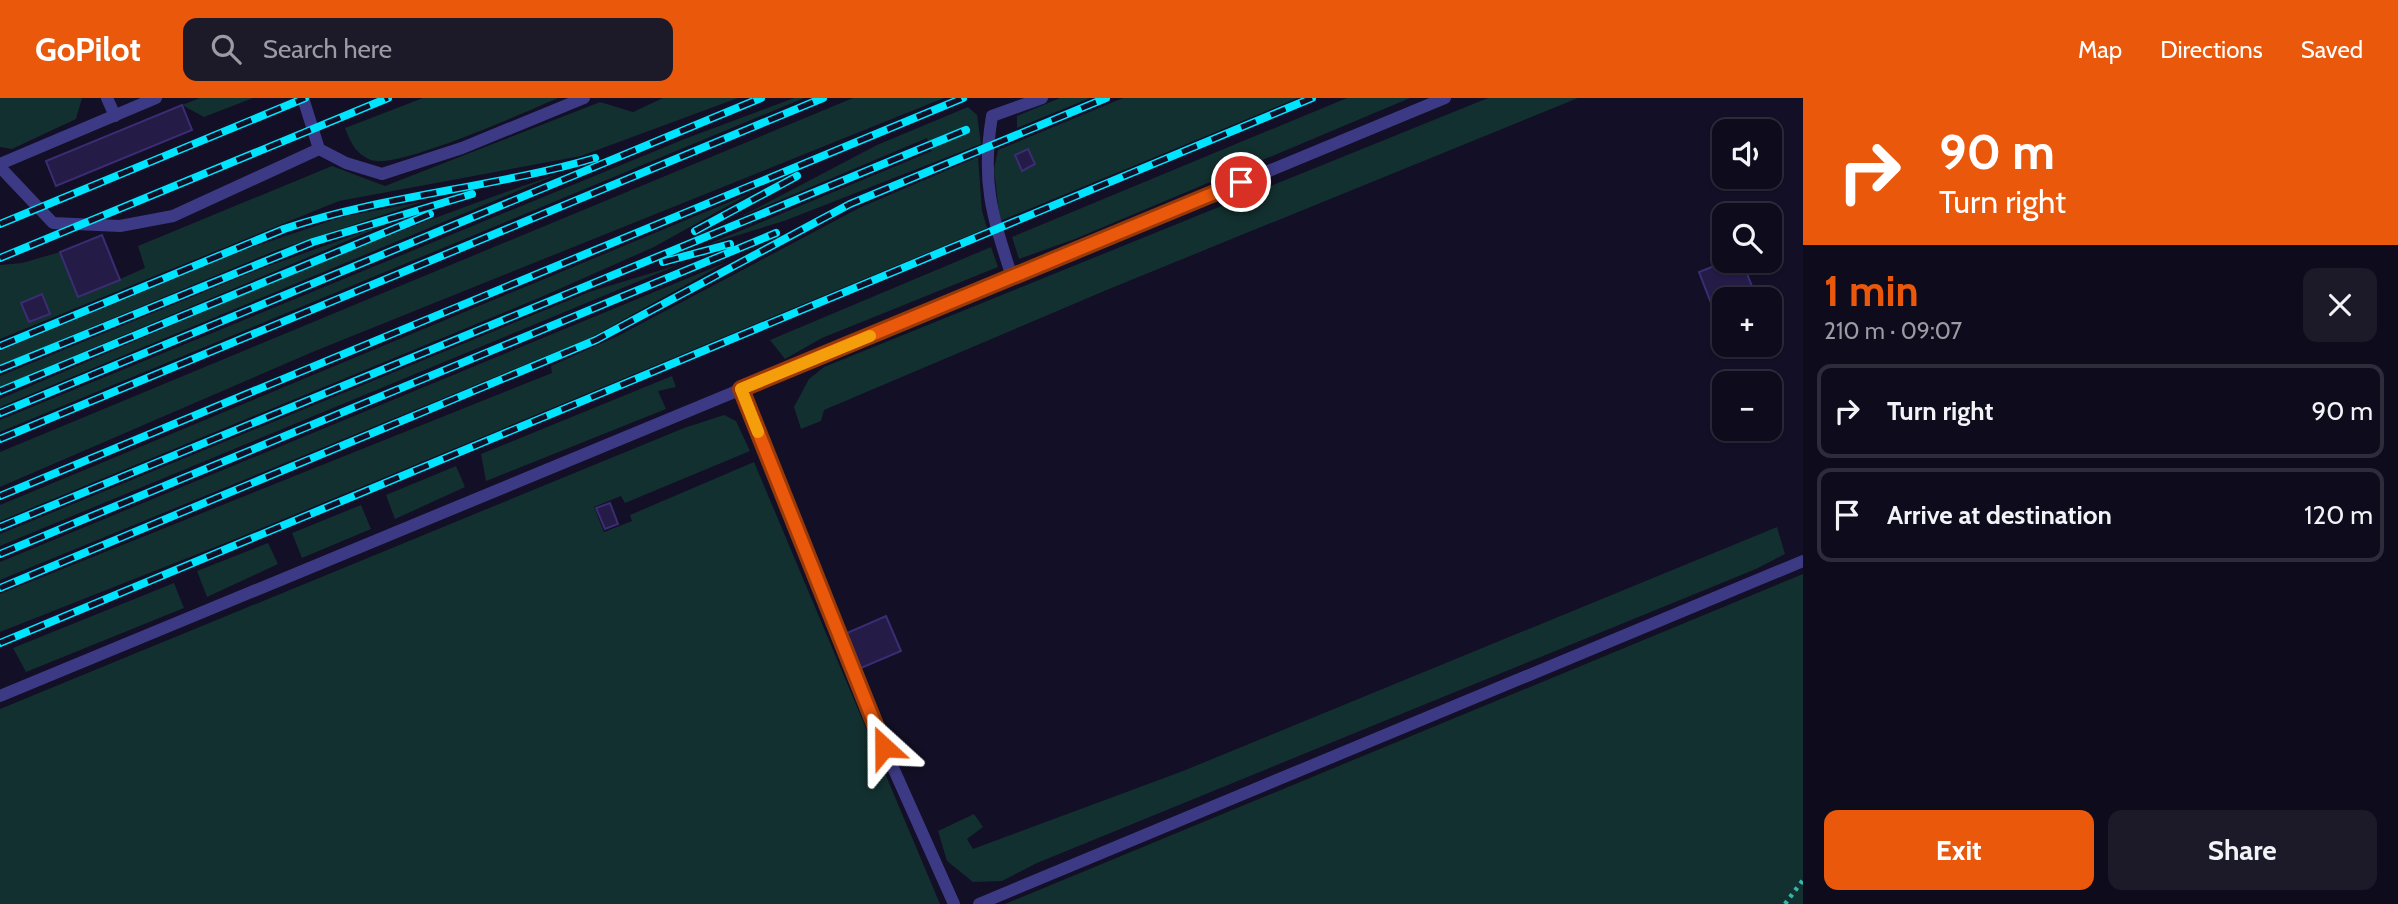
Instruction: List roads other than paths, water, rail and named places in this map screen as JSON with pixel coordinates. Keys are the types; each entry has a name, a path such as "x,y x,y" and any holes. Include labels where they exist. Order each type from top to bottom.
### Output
{"lane":[{"path":"107,98 115,116"},
{"path":"156,98 0,166 53,223 120,226 173,216 319,149"},
{"path":"303,98 319,149 346,163 382,174 462,148 584,98"},
{"path":"1012,277 992,217 985,157 992,116 1042,98"},
{"path":"0,696 1445,98"},
{"path":"741,389 874,725 954,904"},
{"path":"979,904 1803,561"}],"railway":[{"path":"0,224 305,98"},
{"path":"0,258 388,98"},
{"path":"0,413 761,98"},
{"path":"0,439 823,98"},
{"path":"0,496 963,98"},
{"path":"0,588 596,340 850,204 1106,98"},
{"path":"0,643 1312,98"},
{"path":"0,527 966,130"},
{"path":"0,346 284,229 361,208 518,177 595,158"},
{"path":"695,231 797,176"},
{"path":"0,369 313,242 472,194"},
{"path":"0,391 430,214"},
{"path":"0,554 776,233"},
{"path":"663,262 730,244"}]}
